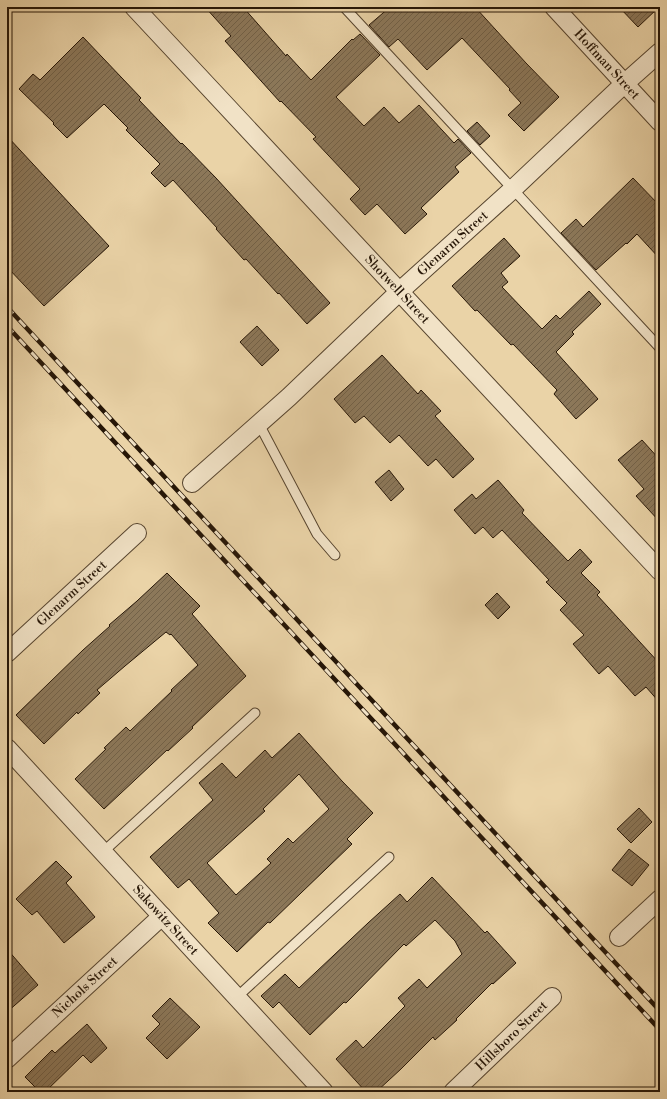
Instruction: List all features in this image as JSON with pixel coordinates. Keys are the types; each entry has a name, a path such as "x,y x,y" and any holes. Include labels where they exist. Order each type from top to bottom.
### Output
{"street":[{"name":"Shotwell Street","path":"134,7 660,572"},
{"name":"Hoffman Street","path":"554,7 660,122"},
{"name":"Glenarm Street","path":"192,483 289,397 400,291 514,189 624,84 660,52"},
{"name":"Glenarm Street","path":"7,653 136,533"},
{"name":"Sakowitz Street","path":"7,748 324,1092"},
{"path":"620,937 660,899"},
{"name":"Nichols Street","path":"7,1059 162,916"},
{"name":"Hillsboro Street","path":"453,1092 552,997"}],"lane":[{"path":"344,7 660,348"},
{"path":"259,424 317,534 335,555"},
{"path":"104,852 255,712"},
{"path":"236,996 389,857"}],"building":[{"path":"205,7 243,7 286,56 287,54 311,80 352,39 353,40 360,34 380,55 336,97 364,126 384,107 399,123 419,105 454,143 458,139 471,153 455,167 459,172 421,208 427,214 405,234 377,204 365,215 350,199 360,189 313,139 316,137 281,101 280,102 225,41 231,36"},
{"path":"390,7 475,7 559,97 524,131 508,115 521,103 509,90 510,89 462,38 427,70 398,39 389,47 369,25"},
{"path":"619,7 659,7 638,27"},
{"path":"83,37 141,98 139,100 216,178 330,303 307,324 246,259 244,260 173,180 165,187 151,173 160,164 126,130 128,128 104,104 67,138 53,124 54,123 19,89 33,74 40,80"},
{"path":"477,122 490,136 480,145 467,131"},
{"path":"7,136 109,246 44,306 7,267"},
{"path":"633,178 660,206 660,259 637,234 596,270 561,233 576,219 583,227"},
{"path":"504,238 520,256 501,273 508,282 502,287 542,329 556,315 560,319 589,291 601,304 572,332 574,334 556,352 598,399 576,419 554,394 557,390 513,344 511,345 477,310 475,311 452,286"},
{"path":"257,326 279,350 262,366 240,342"},
{"path":"382,355 418,394 421,390 441,411 435,416 474,459 453,478 436,459 428,466 399,435 390,443 364,416 355,423 334,399"},
{"path":"642,440 660,460 660,522 636,496 644,489 618,460"},
{"path":"389,470 404,489 391,501 375,482"},
{"path":"498,480 524,510 522,513 568,561 580,549 592,562 581,573 600,592 597,595 660,664 660,703 646,687 635,696 608,666 599,674 573,644 584,635 560,610 567,603 546,582 549,580 502,530 493,538 483,527 475,534 454,510 472,494 476,499"},
{"path":"167,573 200,606 192,614 246,676 192,727 193,728 168,751 167,750 104,809 75,779 126,727 130,731 198,665 171,634 170,635 166,632 97,690 100,693 78,714 77,712 44,744 16,715 110,626 109,625"},
{"path":"497,593 510,607 498,619 485,605"},
{"path":"299,733 373,813 347,839 352,844 270,923 268,922 237,952 208,923 219,913 189,879 178,888 150,857 213,800 199,783 222,763 236,778 265,750 272,758","holes":["299,774 329,809 293,843 288,838 267,859 271,863 236,895 207,863 265,811 263,809"]},
{"path":"639,808 652,822 631,843 617,829"},
{"path":"629,849 649,865 632,886 612,870"},
{"path":"56,861 72,877 66,883 95,917 64,943 37,911 32,915 16,899"},
{"path":"432,877 485,933 487,931 516,963 493,984 492,983 456,1019 457,1020 435,1040 433,1037 376,1092 366,1092 336,1059 356,1040 363,1048 405,1006 398,998 419,979 427,988 462,954 455,941 435,920 406,946 404,944 346,1003 344,1002 310,1035 279,1002 273,1008 261,996 285,974 299,988 400,894 407,902"},
{"path":"7,949 38,985 7,1012"},
{"path":"170,998 200,1027 167,1059 146,1038 160,1024 152,1016"},
{"path":"87,1024 107,1048 91,1063 83,1055 45,1092 40,1092 25,1077 52,1050 55,1053"}],"railway":[{"path":"7,307 660,1011"},
{"path":"7,326 660,1030"}]}
